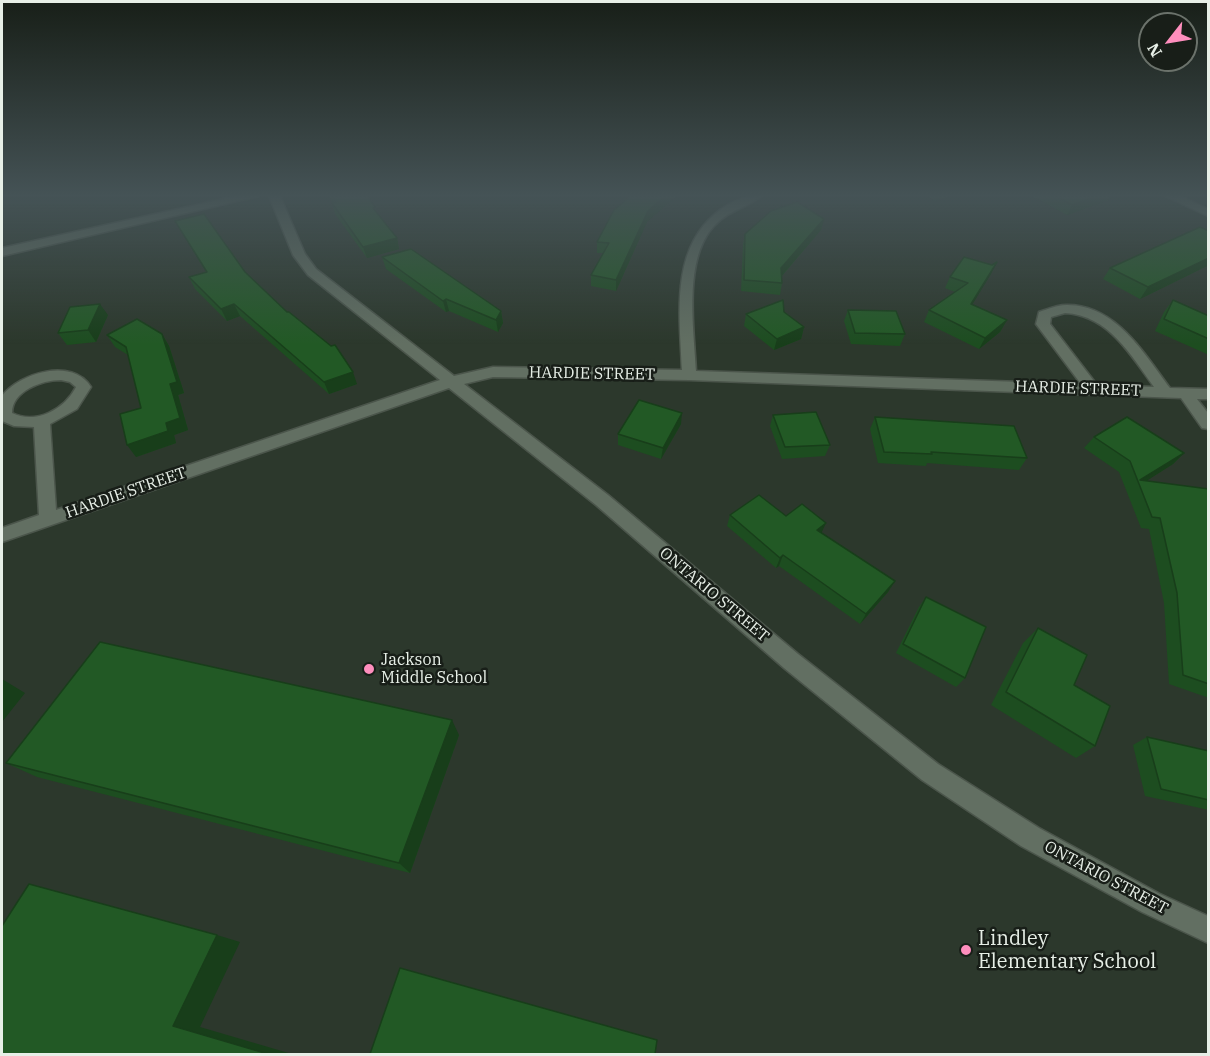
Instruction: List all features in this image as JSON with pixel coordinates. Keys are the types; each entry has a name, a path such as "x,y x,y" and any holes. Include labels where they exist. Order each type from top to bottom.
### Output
{"street":[{"path":"2,252 32,245"},
{"name":"ONTARIO STREET","path":"295,245 312,272 602,500 791,661 930,772 1030,837 1151,903 1209,930"},
{"path":"689,375 687,271 696,245"},
{"path":"1093,390 1043,324 1044,315 1056,309 1075,308 1099,315 1125,339 1166,393"},
{"name":"HARDIE STREET","path":"2,535 453,381 493,372 689,375 1209,394"},
{"path":"70,375 80,380 84,387 76,401 58,415 42,421 11,422 3,416 2,409 5,400 15,391 43,377 70,375"},
{"path":"1185,393 1209,424"},
{"path":"42,421 48,519"}],"building":[{"path":"190,245 226,245 245,272 287,312 331,346 335,345 353,372 324,382 234,304 221,309 189,277 207,272"},
{"path":"608,245 632,245 616,280 591,275"},
{"path":"745,245 801,245 781,268 782,283 744,280"},
{"path":"1160,245 1209,245 1209,258 1148,287 1110,268"},
{"path":"411,249 501,311 496,320 446,299 443,301 382,257"},
{"path":"964,257 992,265 997,262 971,304 1007,320 985,338 929,310 968,283 950,277"},
{"path":"783,300 784,312 804,327 777,339 746,314"},
{"path":"1173,300 1209,316 1209,339 1164,319"},
{"path":"100,304 88,330 58,333 70,307"},
{"path":"848,310 896,311 905,334 855,333"},
{"path":"137,319 162,334 177,382 170,384 180,418 166,423 168,431 127,445 120,414 141,408 126,347 107,335"},
{"path":"639,400 682,413 663,448 618,434"},
{"path":"816,412 830,445 785,447 773,415"},
{"path":"875,417 1014,426 1027,458 931,452 932,454 884,452"},
{"path":"1127,417 1184,453 1140,480 1209,489 1209,684 1183,675 1177,593 1160,518 1152,517 1130,461 1094,437"},
{"path":"759,495 786,516 802,504 826,523 817,530 895,581 866,614 783,555 780,558 730,515"},
{"path":"926,597 986,627 965,678 903,644"},
{"path":"1038,628 1087,655 1074,685 1110,706 1095,746 1006,692"},
{"path":"100,642 452,720 399,863 6,763"},
{"path":"1147,737 1209,751 1209,800 1161,789"},
{"path":"29,884 217,935 173,1026 268,1054 2,1054 2,926"},
{"path":"400,968 657,1040 655,1054 370,1054"}],"place":[{"name":"Jackson Middle School","path":"369,669"},
{"name":"Lindley Elementary School","path":"966,950"}]}
